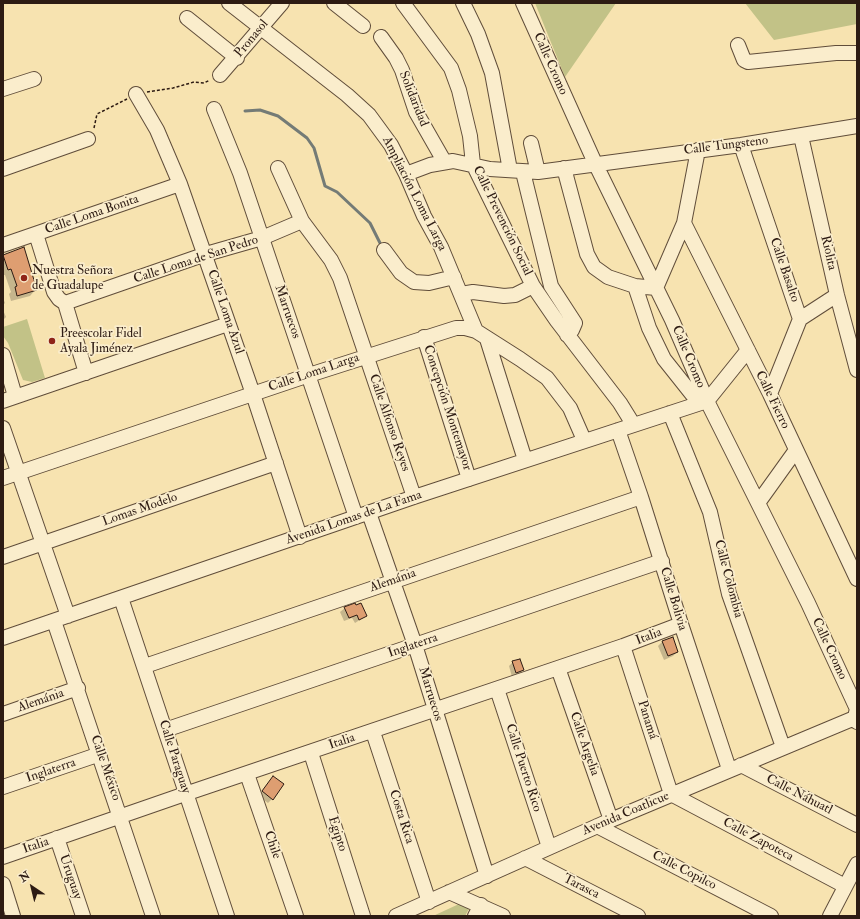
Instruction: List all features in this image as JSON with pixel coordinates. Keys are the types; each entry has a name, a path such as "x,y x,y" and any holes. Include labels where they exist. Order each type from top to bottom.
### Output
{"street":[{"name":"Ampliación Loma Larga","path":"229,3 347,95 369,114 391,144 424,216 441,247 461,294 481,335 525,460"},
{"name":"Pronasol","path":"220,75 282,3"},
{"path":"334,3 362,26"},
{"name":"Calle Prevención Social","path":"403,3 451,68 465,111 470,136 472,164 534,286 567,335 620,403 633,424"},
{"path":"463,3 478,34 492,73 517,171 551,286 575,322 572,330 567,335"},
{"name":"Calle Cromo","path":"523,3 595,163 672,320 703,402 758,503 808,604 857,715"},
{"path":"187,18 236,58"},
{"name":"Solidaridad","path":"381,38 396,58 404,76 416,112 444,161"},
{"path":"738,45 744,60 748,62 836,53 857,53"},
{"path":"3,89 34,79"},
{"name":"Calle Loma Azul","path":"136,94 157,130 180,184 206,254 300,537"},
{"name":"Marruecos","path":"214,109 240,173 309,374 362,515 394,581 487,876"},
{"name":"Calle Tungsteno","path":"595,163 740,145 857,126"},
{"name":"Riolita","path":"801,136 837,295 857,370"},
{"path":"3,169 88,139"},
{"path":"531,143 538,172"},
{"name":"Calle Basalto","path":"740,145 800,319 770,394"},
{"path":"564,168 590,262 600,272 635,286 656,288 684,223 698,150"},
{"path":"406,174 444,161 472,164 490,169 538,172 595,163"},
{"name":"Calle Alfonso Reyes","path":"278,168 302,221 335,268 414,497"},
{"name":"Calle Loma Bonita","path":"3,245 180,184"},
{"name":"Calle Loma de San Pedro","path":"65,303 206,254 262,238 302,221"},
{"name":"Calle Fierro","path":"684,223 770,394 857,579"},
{"path":"36,234 54,292 59,299 65,303 86,373"},
{"path":"384,250 401,273 414,282 429,283 454,277"},
{"path":"461,294 473,292 504,296 515,295 534,286"},
{"path":"635,286 649,328 664,359 703,402 748,350"},
{"path":"800,319 837,295"},
{"path":"3,356 9,398 228,324"},
{"name":"Calle Loma Larga","path":"3,478 309,374 456,328 465,328 481,335 520,358 547,378 570,408 584,440"},
{"name":"Concepción Montemayor","path":"424,337 469,479"},
{"name":"Avenida Lomas de La Fama","path":"3,638 414,497 703,402"},
{"name":"Calle Colombia","path":"670,413 710,512 729,594 783,747"},
{"name":"Calle México","path":"3,428 42,544 78,688 153,916"},
{"name":"Calle Bolivia","path":"618,430 662,561 681,624 735,767"},
{"path":"758,503 796,450"},
{"name":"Lomas Modelo","path":"3,557 276,463"},
{"name":"Alemánia","path":"145,666 641,497"},
{"name":"Inglaterra","path":"165,730 662,561"},
{"name":"Calle Paraguay","path":"121,598 145,666 185,794 227,916"},
{"name":"Italia","path":"3,857 185,794 373,732 434,709 623,646 681,624"},
{"name":"Panamá","path":"623,646 671,794"},
{"name":"Calle Argelia","path":"558,668 611,820"},
{"name":"Alemánia","path":"3,714 78,688"},
{"name":"Calle Puerto Rico","path":"497,689 549,847"},
{"name":"Avenida Coatlicue","path":"396,916 597,826 857,715"},
{"name":"Costa Rica","path":"373,732 429,902"},
{"name":"Egipto","path":"311,753 363,916"},
{"name":"Inglaterra","path":"3,787 100,754"},
{"name":"Calle Náhuatl","path":"735,767 857,825"},
{"name":"Chile","path":"247,774 296,916"},
{"name":"Calle Zapoteca","path":"671,794 845,886"},
{"name":"Calle Copilco","path":"597,826 771,916"},
{"name":"Uruguay","path":"57,838 83,916"},
{"name":"Tarasca","path":"525,858 638,916"},
{"path":"830,916 857,864"},
{"path":"3,884 14,916"},
{"path":"449,892 478,910 503,916"}],"green space":[{"path":"535,3 616,3 565,77"},
{"path":"745,3 857,3 857,24 774,40"},
{"path":"27,319 45,378 32,382 23,380 8,343 3,336 3,327"},
{"path":"459,904 470,907 465,916 433,916"}],"building":[{"name":"Nuestra Señora de Guadalupe","path":"24,247 37,290 17,296 15,287 17,286 11,269 8,270 3,255"},
{"path":"355,603 356,605 361,603 367,616 359,620 357,615 349,618 344,607"},
{"path":"673,637 678,652 668,656 662,641"},
{"path":"520,659 524,670 516,673 512,661"},
{"path":"273,776 284,784 273,800 262,791"}],"waterway":[{"path":"245,111 260,110 278,116 307,138 314,148 325,186 337,192 370,223 381,245"}],"place":[{"name":"Nuestra Señora de Guadalupe","path":"24,278"},
{"name":"Preescolar Fidel Ayala Jiménez","path":"52,341"}]}
